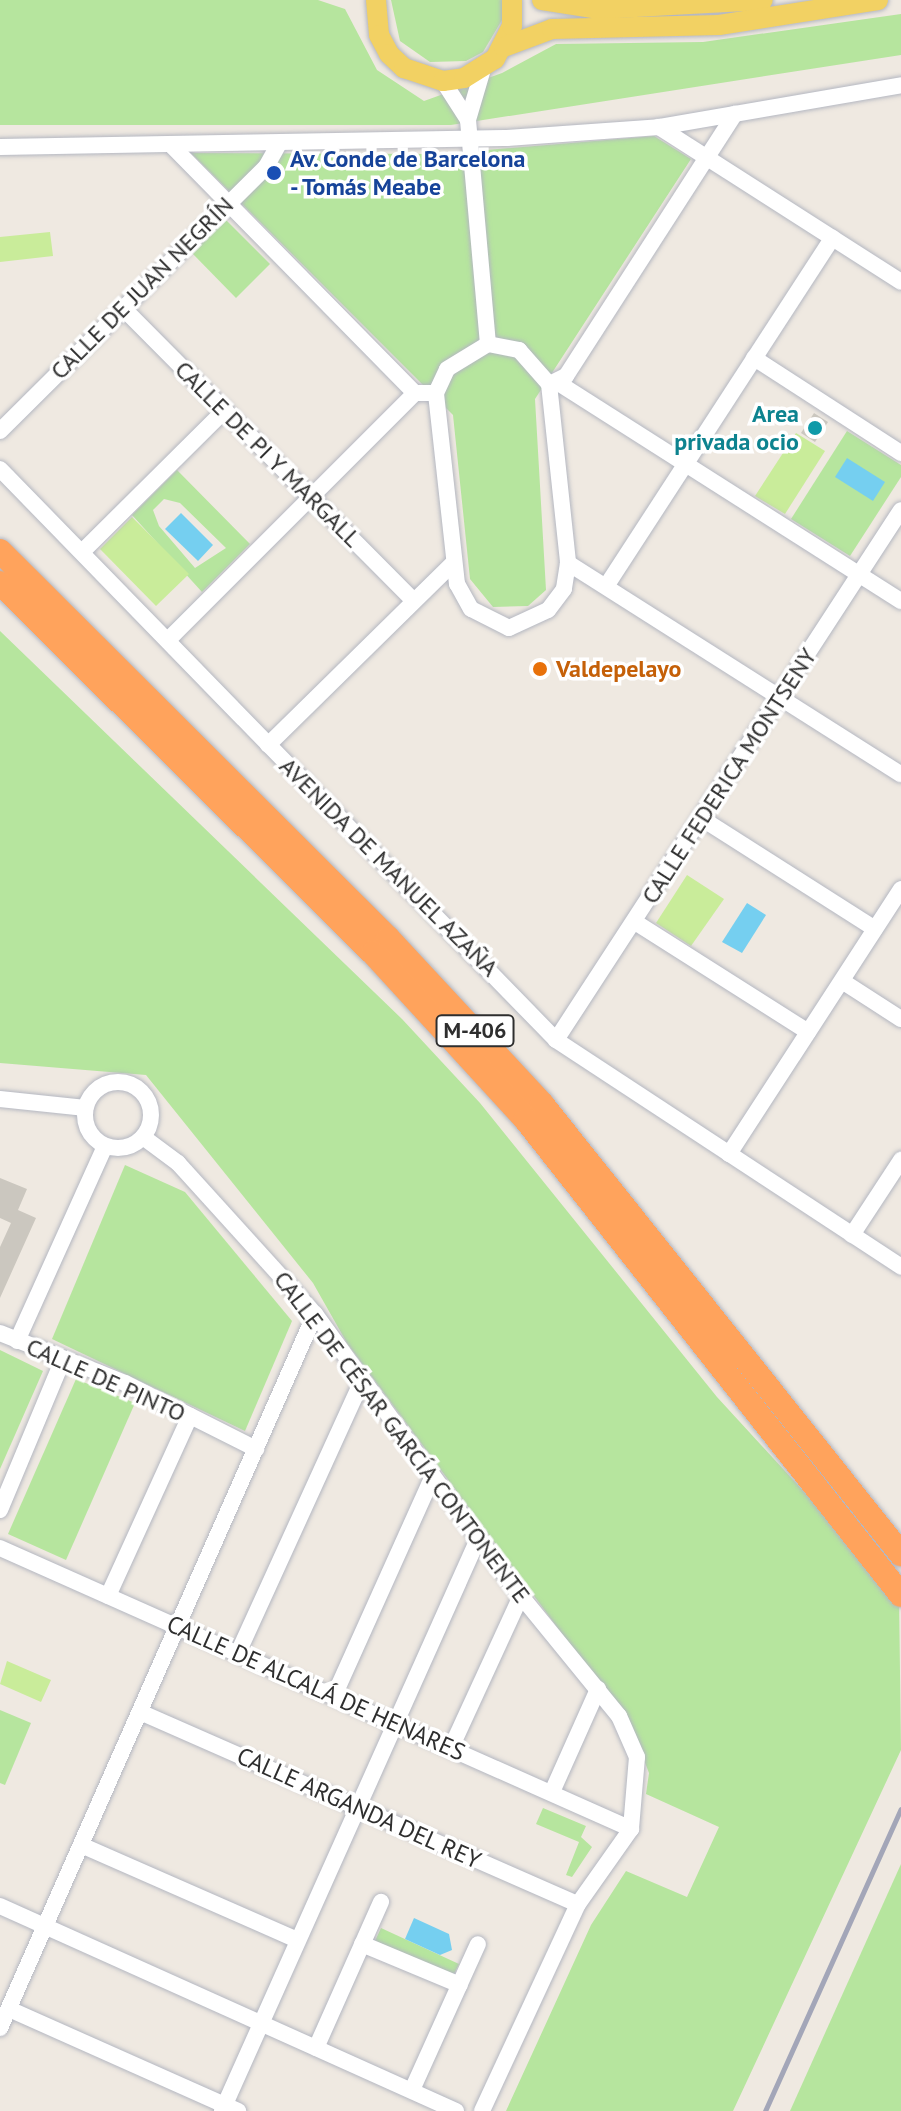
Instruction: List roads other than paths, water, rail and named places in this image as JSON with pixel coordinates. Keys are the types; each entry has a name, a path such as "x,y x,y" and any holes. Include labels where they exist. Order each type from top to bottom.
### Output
{"highway":[{"name":"M-406","path":"0,551 388,938 542,1104 901,1554"},
{"name":"M-406","path":"0,583 373,953 526,1120 901,1595"},
{"name":"M-406","path":"0,592 29,613"}],"main road":[{"path":"355,0 376,7 389,54 404,68 443,81 483,69 504,47 552,29 719,25 878,0"},
{"path":"504,47 512,0"},
{"path":"542,0 599,9 763,0"}],"street":[{"path":"483,69 468,120 488,344"},
{"path":"443,81 468,120"},
{"path":"0,147 470,140 659,127 901,85"},
{"path":"735,114 554,384 568,563 564,589 548,610 509,628 471,609 453,563 436,393 447,369 488,344 519,350 554,384 686,463 901,601"},
{"path":"659,127 901,282"},
{"name":"CALLE DE JUAN NEGRÍN","path":"0,431 226,203 266,167 279,144"},
{"path":"171,145 415,393 436,393"},
{"path":"607,585 832,238"},
{"name":"CALLE DE PI Y MARGALL","path":"123,308 413,600"},
{"path":"754,358 901,453"},
{"path":"170,638 415,393"},
{"path":"84,550 225,410"},
{"name":"AVENIDA DE MANUEL AZAÑA","path":"0,469 170,638 268,745 556,1040 901,1267"},
{"name":"CALLE FEDERICA MONTSENY","path":"556,1040 901,510"},
{"path":"268,745 453,563"},
{"path":"568,563 901,774"},
{"path":"701,818 875,929"},
{"path":"729,1154 901,889"},
{"path":"635,922 808,1032"},
{"path":"842,981 901,1019"},
{"path":"107,1084 138,1089 151,1118 143,1137 125,1148 105,1146 88,1130 86,1108 107,1084"},
{"path":"0,1099 86,1108"},
{"name":"CALLE DE CÉSAR GARCÍA CONTONENTE","path":"143,1137 178,1163 315,1314 521,1596 598,1689 637,1757 631,1829"},
{"path":"17,1341 105,1146"},
{"path":"852,1235 901,1160"},
{"path":"0,2028 315,1314"},
{"name":"CALLE DE PINTO","path":"0,1333 190,1416 256,1449"},
{"path":"0,1510 62,1362"},
{"path":"238,1653 363,1379"},
{"path":"108,1596 190,1416"},
{"path":"334,1696 433,1476"},
{"path":"9,2009 228,2109 295,1939 391,1722 478,1539"},
{"name":"CALLE DE ALCALÁ DE HENARES","path":"0,1548 631,1829"},
{"path":"451,1748 521,1596"},
{"path":"552,1792 598,1689"},
{"name":"CALLE ARGANDA DEL REY","path":"140,1712 578,1904"},
{"path":"482,2111 578,1904 631,1829"},
{"path":"81,1845 295,1939"},
{"path":"316,2048 381,1902"},
{"path":"0,1906 456,2111"},
{"path":"362,1944 460,1985"},
{"path":"412,2090 478,1944"}],"water":[{"path":"847,458 885,482 873,501 835,477"},
{"path":"181,513 213,545 198,561 165,529"},
{"path":"747,903 766,915 742,953 722,942"},
{"path":"414,1918 449,1934 452,1950 440,1955 405,1939"}],"railway":[{"path":"765,2111 901,1809"}],"place":[{"name":"Av. Conde de Barcelona - Tomás Meabe","path":"274,173"},
{"name":"Area privada ocio","path":"815,428"},
{"name":"Valdepelayo","path":"540,669"}]}
